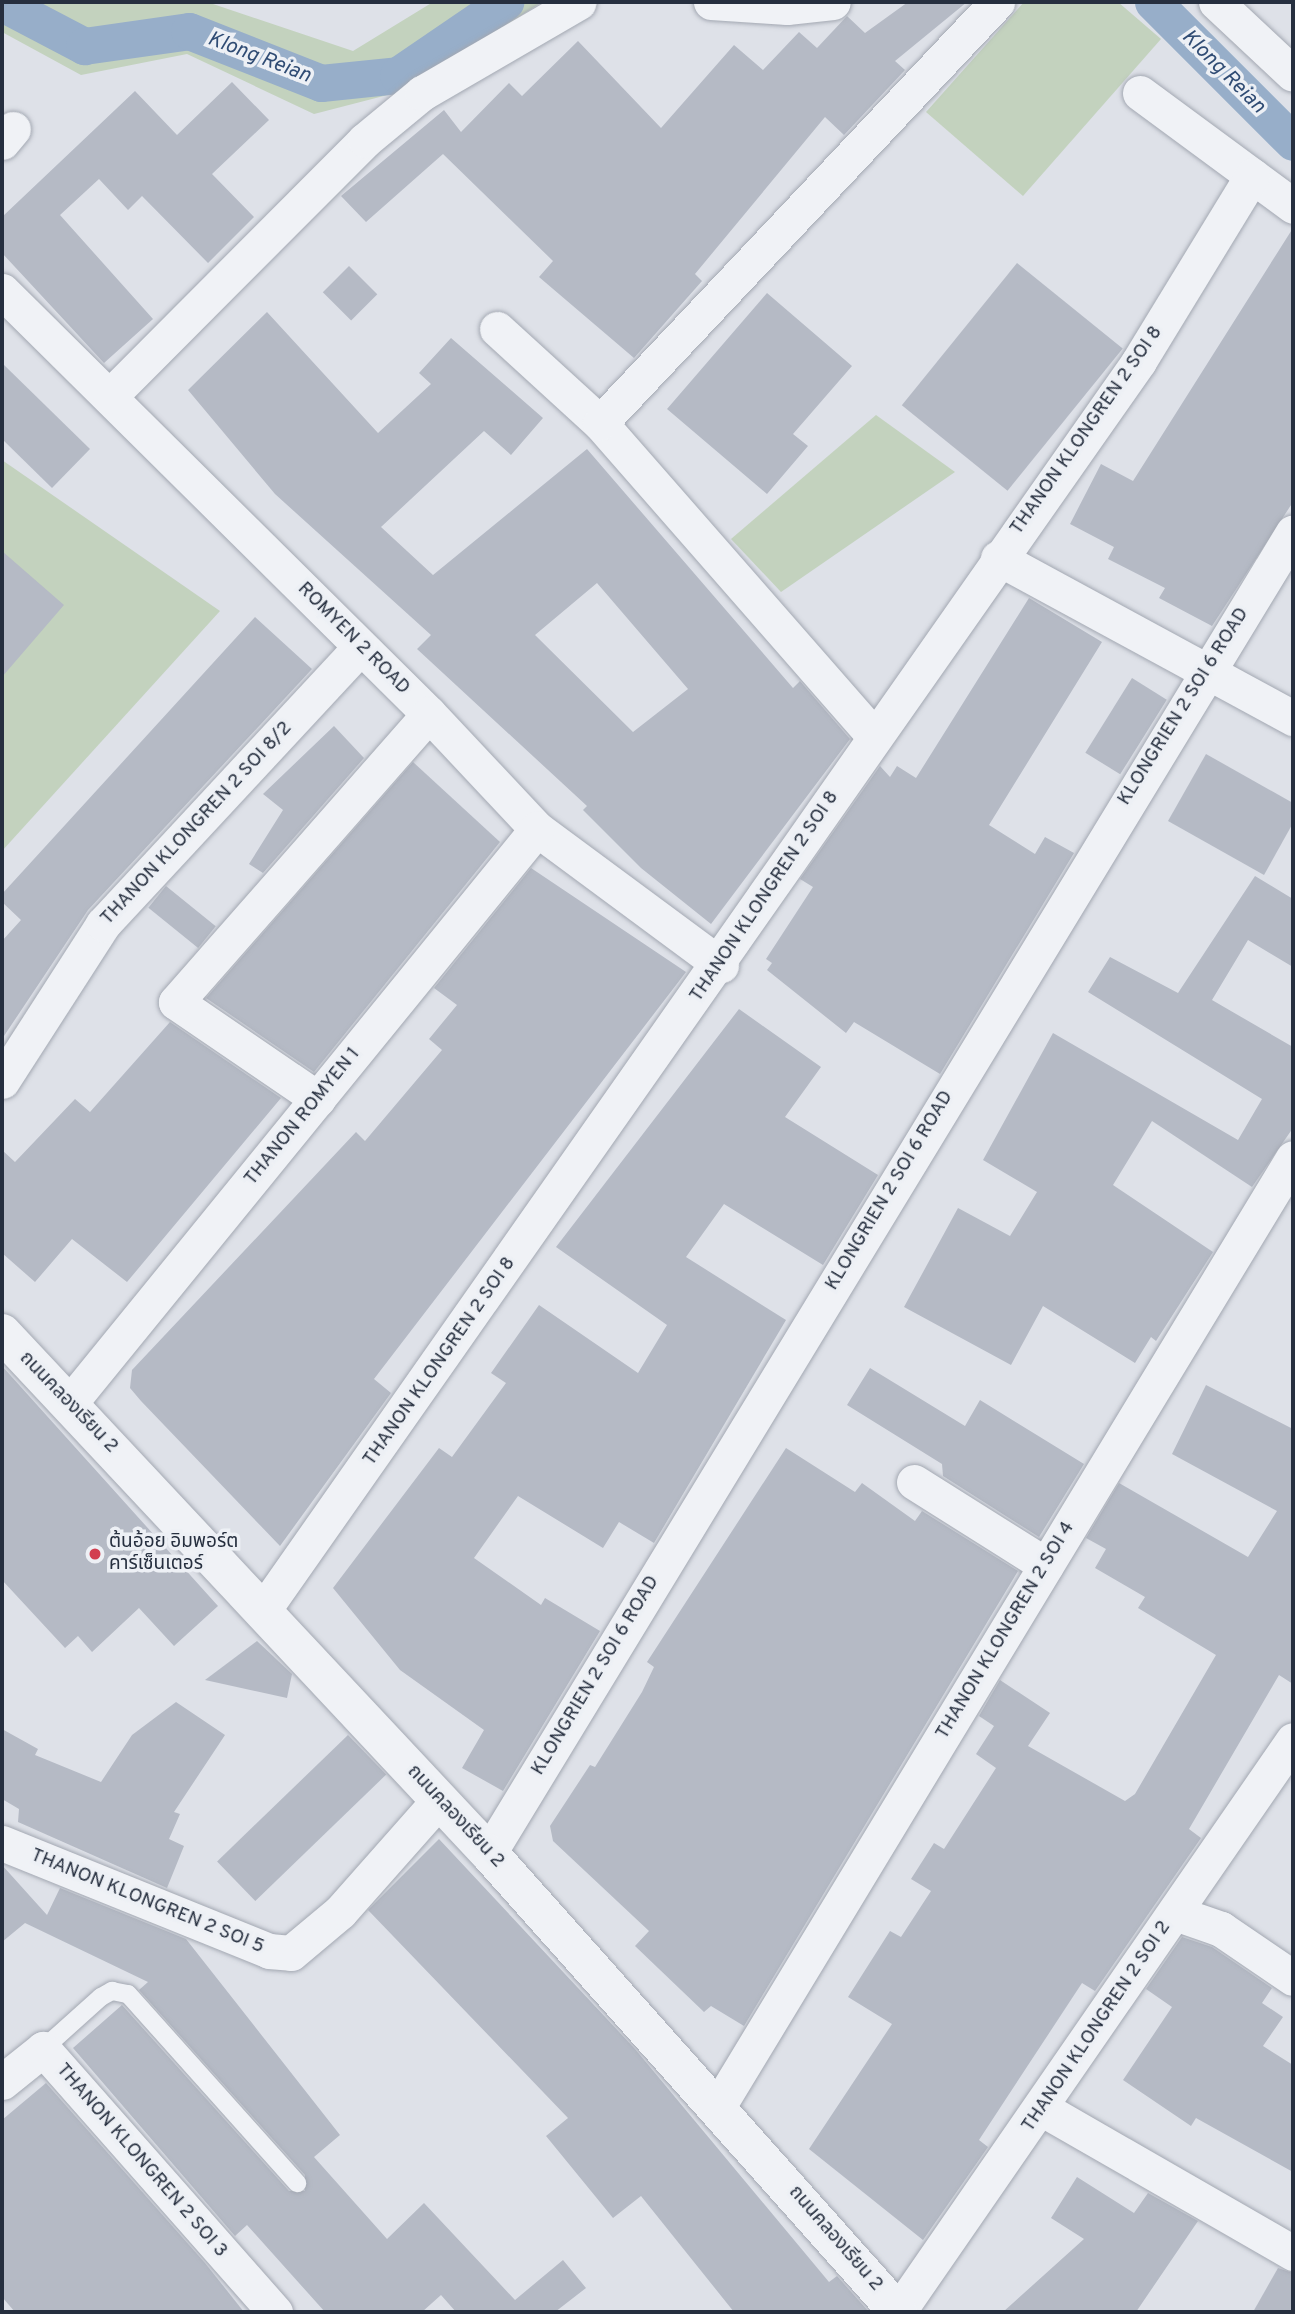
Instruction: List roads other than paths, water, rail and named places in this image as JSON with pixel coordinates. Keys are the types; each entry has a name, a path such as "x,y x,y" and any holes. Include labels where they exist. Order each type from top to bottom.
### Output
{"street":[{"path":"110,396 365,140 422,93 579,2"},
{"path":"711,2 787,7 833,2"},
{"path":"600,423 997,2"},
{"path":"1216,2 1293,74"},
{"path":"1140,93 1293,206"},
{"name":"THANON KLONGREN 2 SOI 8","path":"264,1609 721,965 874,736 1139,360 1252,176"},
{"name":"ROMYEN 2 ROAD","path":"2,291 429,714 537,829 721,965"},
{"path":"497,329 600,423 874,736"},
{"name":"KLONGRIEN 2 SOI 6 ROAD","path":"489,1853 1206,669 1293,532"},
{"path":"998,558 1293,718"},
{"name":"THANON KLONGREN 2 SOI 8/2","path":"2,1081 103,924 360,647"},
{"path":"318,1099 176,1002 429,714"},
{"name":"THANON ROMYEN 1","path":"69,1404 537,829"},
{"name":"THANON KLONGREN 2 SOI 4","path":"719,2105 1293,1158"},
{"name":"ถนนคลองเรียน 2","path":"2,1333 264,1609 489,1853 719,2105 898,2312"},
{"path":"914,1482 1046,1565"},
{"name":"THANON KLONGREN 2 SOI 2","path":"898,2312 1293,1740"},
{"name":"THANON KLONGREN 2 SOI 5","path":"2,1843 269,1951 291,1953 340,1912 439,1800"},
{"path":"1175,1913 1221,1929 1293,1978"},
{"name":"THANON KLONGREN 2 SOI 3","path":"2,2082 43,2049 275,2312"},
{"path":"1041,2108 1293,2253"}],"lane":[{"path":"43,2049 101,1997 112,1991 128,1994 298,2183"}],"waterway":[{"name":"Klong Reian","path":"2,3 84,46 189,31 321,83 398,75 505,2"},
{"name":"Klong Reian","path":"1153,2 1293,142"}],"place":[{"name":"ต้นอ้อย อิมพอร์ต คาร์เซ็นเตอร์","path":"95,1554"}]}
